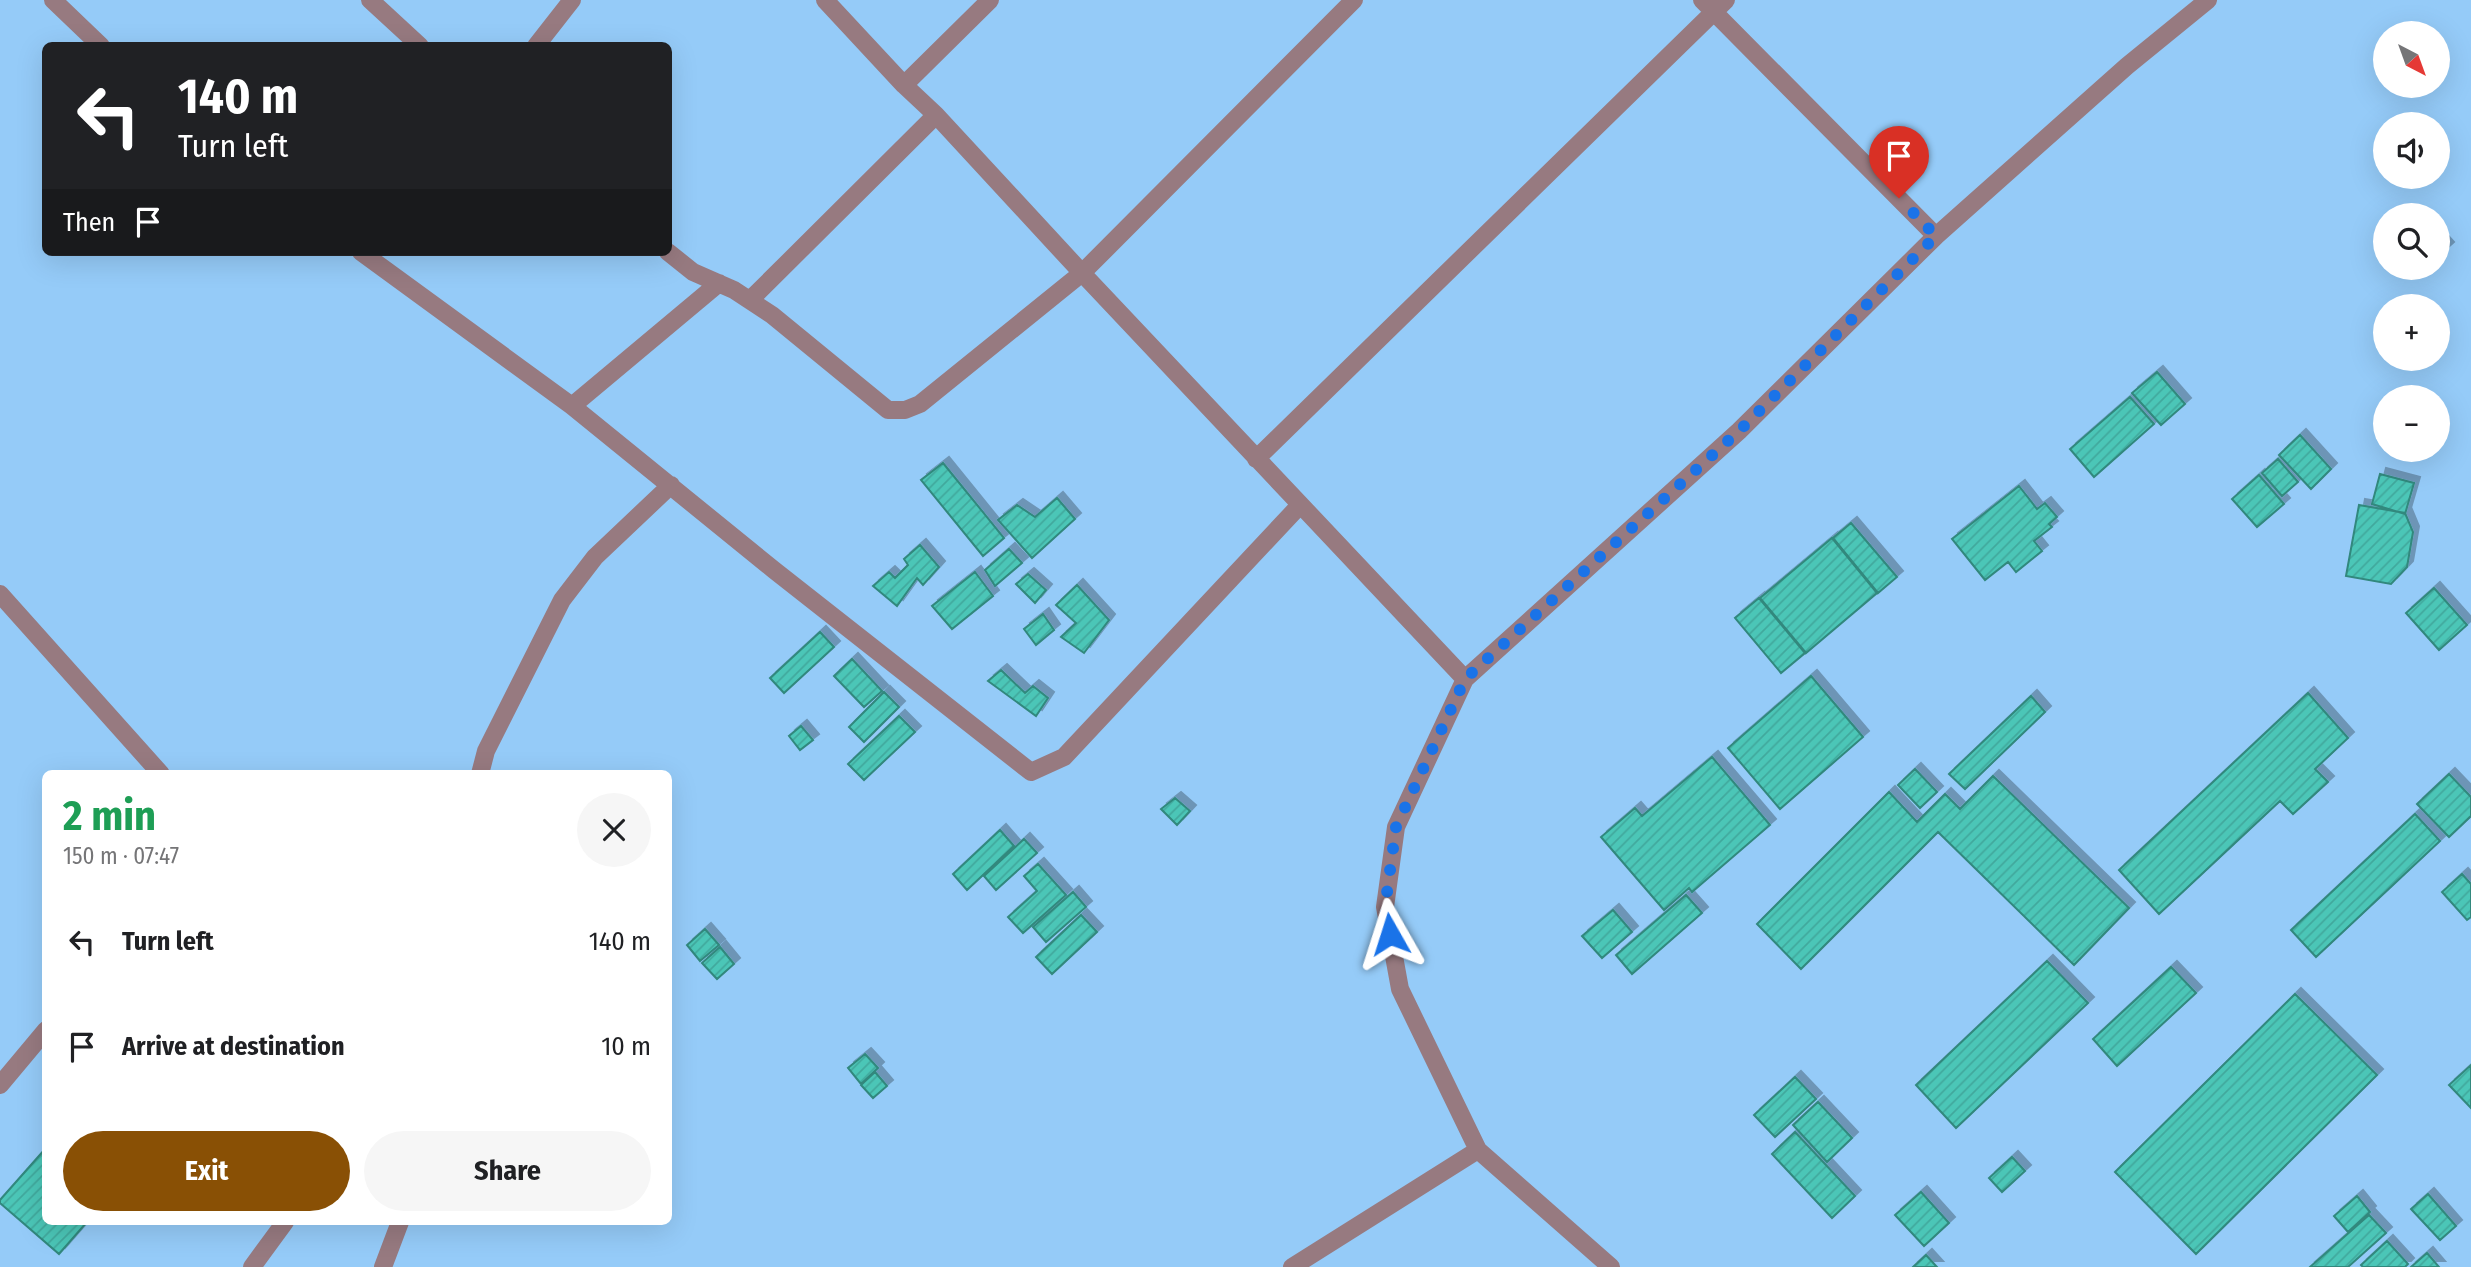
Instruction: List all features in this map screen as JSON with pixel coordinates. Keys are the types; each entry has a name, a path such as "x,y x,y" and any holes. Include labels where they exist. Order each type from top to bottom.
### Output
{"street":[{"path":"54,0 96,42"},
{"path":"370,0 416,42"},
{"path":"539,42 572,0"},
{"path":"824,0 936,115 1465,679"},
{"path":"904,85 990,0"},
{"path":"672,255 693,272 719,283 772,315 888,410 905,410 920,404 1082,273 1354,0"},
{"path":"1611,1267 1478,1150 1400,989 1385,907 1396,827 1465,679 1739,431 1936,236 2127,66 2208,0"},
{"path":"1256,459 1714,4 1936,236"},
{"path":"750,300 936,115"},
{"path":"366,256 572,406 784,579 1031,772 1064,757 1300,505"},
{"path":"572,406 719,283"},
{"path":"481,770 486,751 562,600 595,557 671,485"},
{"path":"0,594 157,770"},
{"path":"0,1085 42,1035"},
{"path":"1292,1267 1478,1150"},
{"path":"252,1267 283,1225"},
{"path":"383,1267 400,1225"}],"building":[{"path":"2157,372 2185,404 2161,425 2132,393"},
{"path":"2130,397 2154,424 2094,477 2070,449"},
{"path":"2300,435 2331,469 2311,489 2279,455"},
{"path":"2278,459 2298,482 2282,496 2262,473"},
{"path":"943,463 1004,538 983,556 921,480"},
{"path":"2380,474 2414,483 2405,514 2372,504"},
{"path":"2259,475 2284,504 2257,527 2232,499"},
{"path":"2019,486 2037,509 2045,503 2057,517 2049,524 2052,527 2034,541 2042,551 2016,572 2008,562 1985,580 1952,539"},
{"path":"1057,498 1075,519 1032,558 998,520 1017,505 1035,517"},
{"path":"2359,505 2405,513 2413,532 2407,567 2391,584 2346,576"},
{"path":"1851,523 1897,577 1878,593 1833,538"},
{"path":"1832,538 1877,593 1806,653 1760,598"},
{"path":"920,545 939,567 923,585 917,578 897,606 873,586 889,572 895,578 908,565 904,559"},
{"path":"1009,549 1022,563 995,586 985,570"},
{"path":"975,572 993,596 952,629 932,606"},
{"path":"1028,574 1046,590 1035,603 1016,584"},
{"path":"1077,585 1109,620 1084,653 1061,637 1076,623 1056,605"},
{"path":"2434,588 2467,625 2439,650 2406,613"},
{"path":"1759,598 1805,653 1781,673 1735,618"},
{"path":"1043,614 1054,630 1036,645 1024,629"},
{"path":"820,632 834,647 784,693 770,678"},
{"path":"852,659 882,691 864,707 834,676"},
{"path":"1001,670 1025,693 1033,686 1048,698 1036,716 988,681"},
{"path":"1811,676 1863,737 1780,809 1728,748"},
{"path":"884,692 899,707 864,742 849,727"},
{"path":"2308,693 2348,738 2315,769 2328,782 2293,814 2280,801 2159,914 2119,870"},
{"path":"2031,696 2045,712 1965,789 1949,774"},
{"path":"899,716 915,732 864,780 848,764"},
{"path":"801,726 813,740 800,750 789,736"},
{"path":"1712,757 1770,825 1692,892 1689,888 1664,910 1601,837 1635,808 1642,816"},
{"path":"1915,769 1937,792 1920,808 1898,785"},
{"path":"2449,774 2471,797 2471,816 2449,837 2417,804"},
{"path":"1993,776 2129,908 2074,965 1938,832 1801,969 1757,924 1889,792 1917,822 1945,794 1960,809"},
{"path":"1175,798 1190,811 1177,825 1161,809"},
{"path":"2415,814 2440,841 2316,957 2291,930"},
{"path":"1000,830 1014,846 967,890 953,874"},
{"path":"1024,839 1037,853 996,890 984,876"},
{"path":"1038,864 1066,895 1023,933 1008,917 1037,891 1024,876"},
{"path":"2462,874 2471,884 2471,917 2467,920 2442,892"},
{"path":"1073,892 1086,907 1046,942 1033,927"},
{"path":"1686,895 1702,913 1632,974 1616,955"},
{"path":"1613,910 1632,932 1602,958 1582,936"},
{"path":"1081,915 1097,932 1052,974 1036,957"},
{"path":"705,929 719,945 700,961 687,945"},
{"path":"720,947 734,964 717,979 702,963"},
{"path":"2047,961 2088,1003 1956,1128 1916,1085"},
{"path":"2171,967 2196,993 2117,1066 2093,1039"},
{"path":"2295,994 2377,1075 2196,1254 2115,1172"},
{"path":"865,1054 878,1068 861,1084 848,1068"},
{"path":"2471,1065 2471,1108 2449,1085"},
{"path":"875,1072 887,1086 873,1098 861,1085"},
{"path":"1795,1077 1816,1099 1775,1137 1754,1115"},
{"path":"1818,1102 1852,1138 1827,1162 1793,1125"},
{"path":"1795,1132 1855,1196 1832,1218 1772,1154"},
{"path":"42,1153 42,1225 84,1225 59,1254 0,1203"},
{"path":"2012,1157 2025,1171 2002,1192 1989,1178"},
{"path":"1921,1192 1949,1223 1924,1246 1895,1215"},
{"path":"2428,1194 2456,1226 2440,1240 2411,1209"},
{"path":"2357,1196 2370,1212 2348,1232 2334,1216"},
{"path":"2369,1215 2386,1233 2348,1267 2310,1267"},
{"path":"2387,1241 2408,1264 2405,1267 2361,1265"},
{"path":"2427,1253 2439,1267 2411,1267"},
{"path":"1926,1255 1937,1267 1913,1267"}],"route":[{"path":"1390,934 1385,907 1396,827 1465,679 1739,431 1936,236 1899,198"}]}
